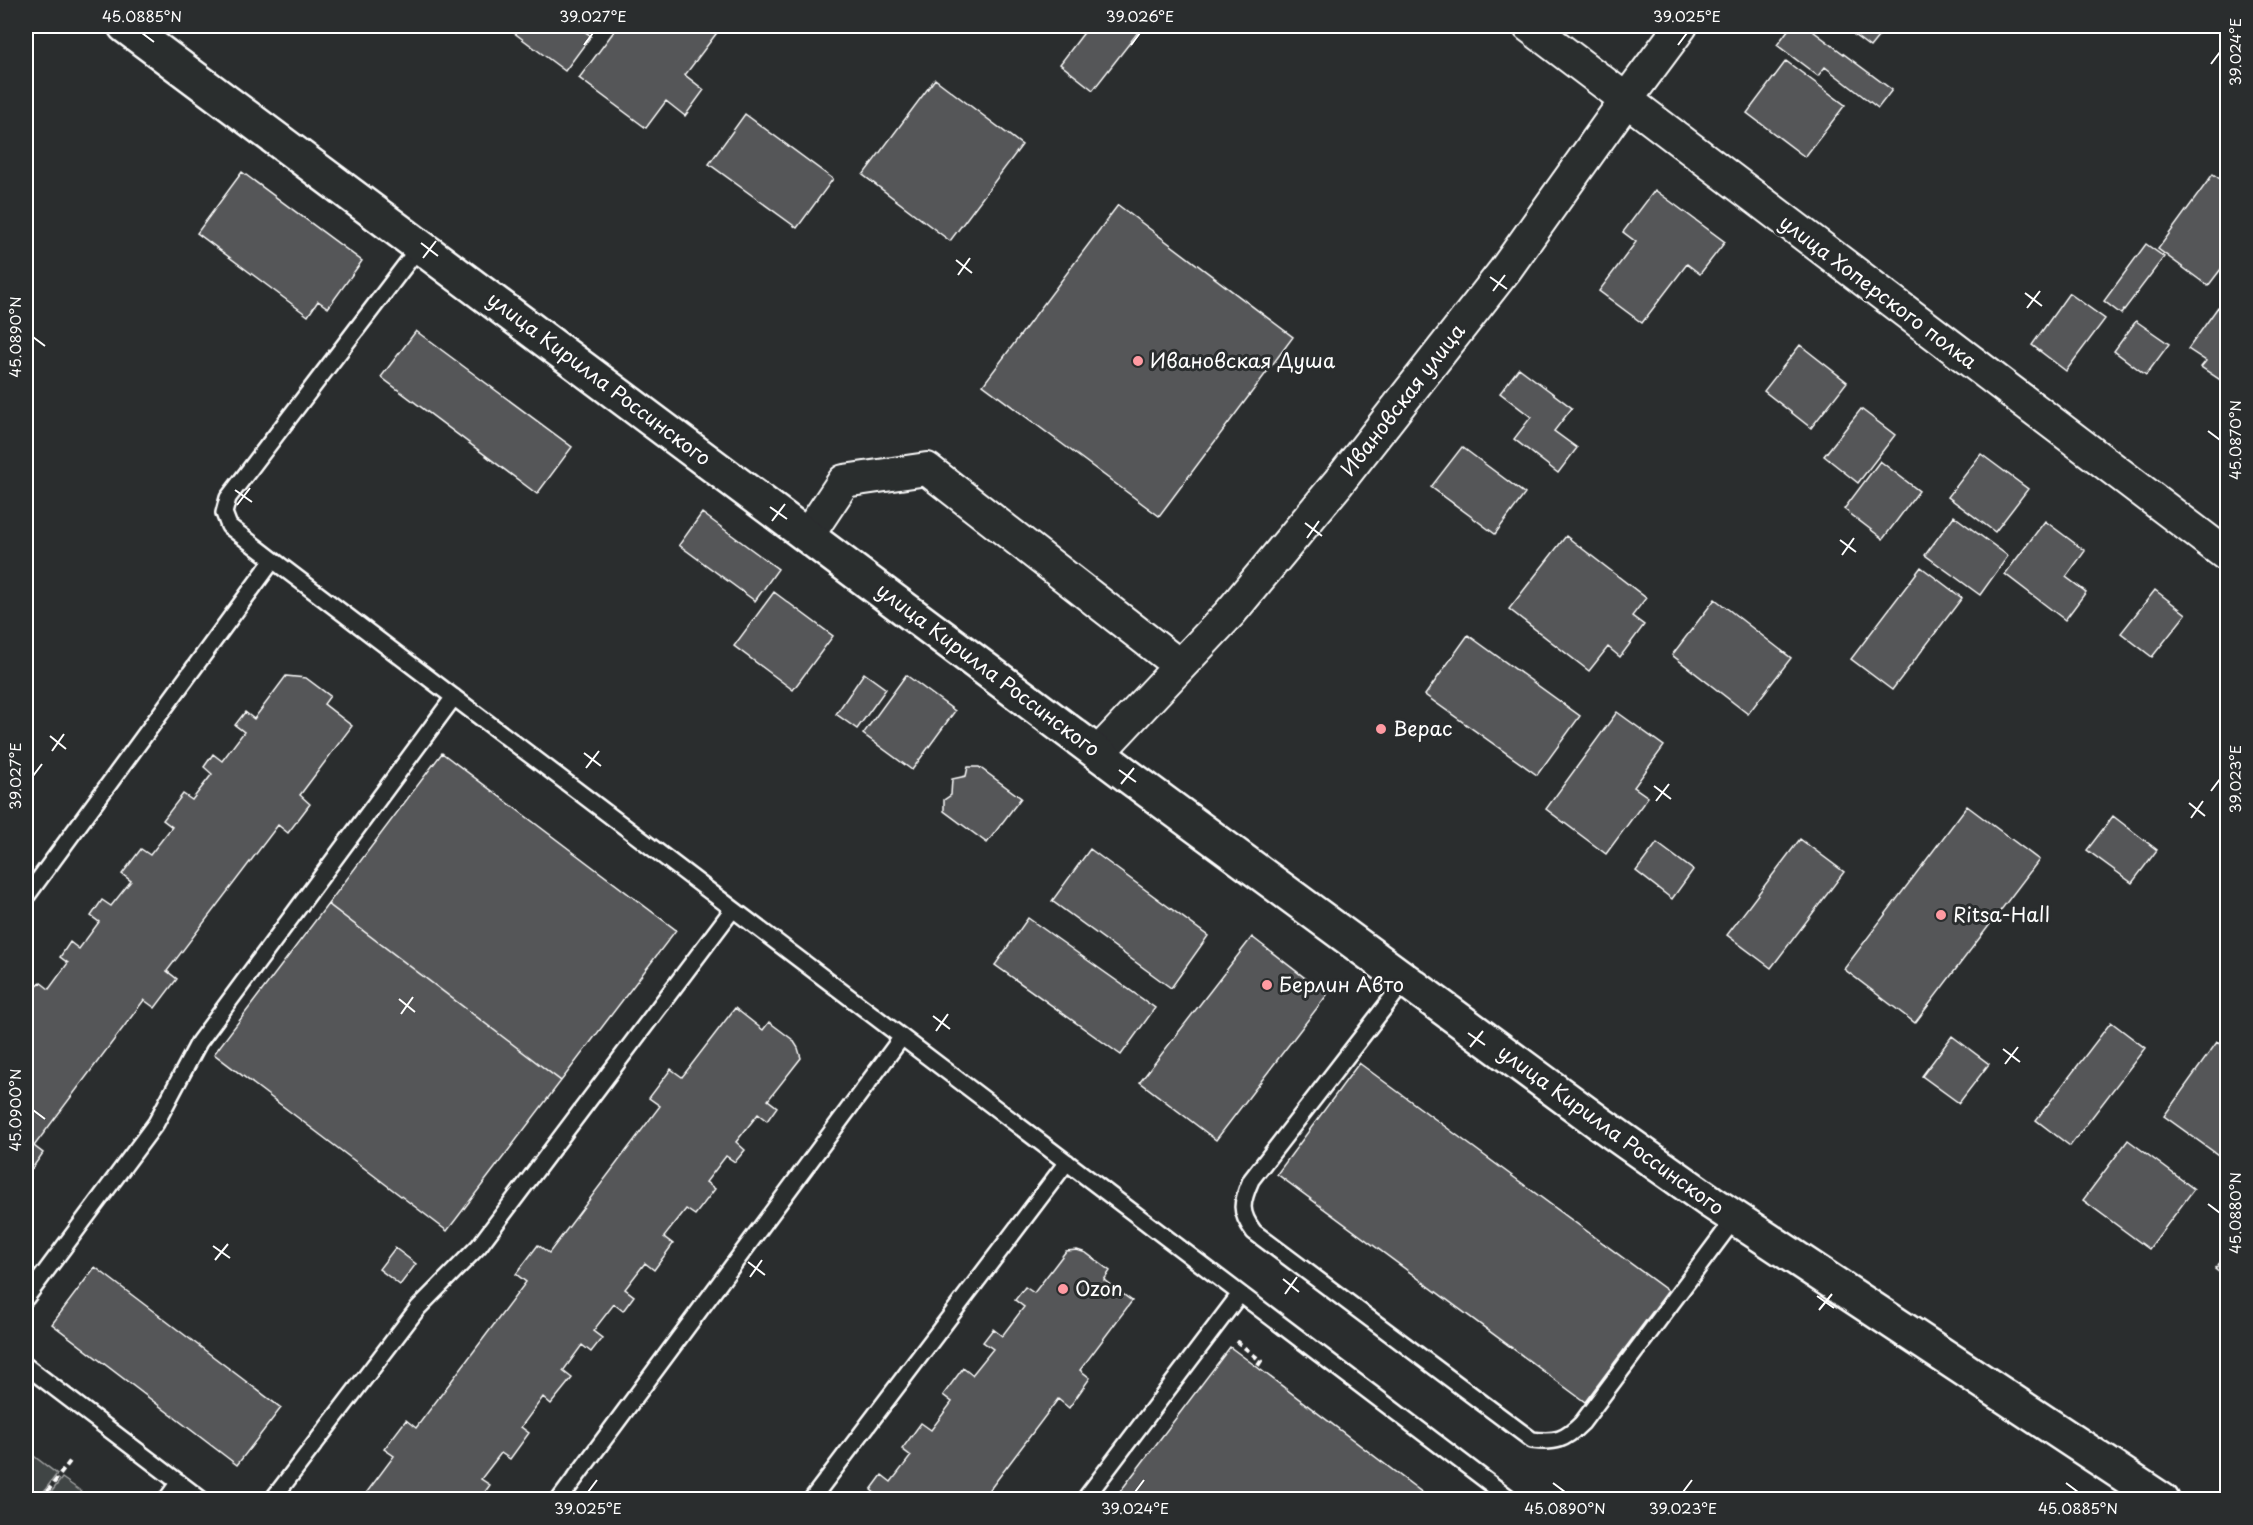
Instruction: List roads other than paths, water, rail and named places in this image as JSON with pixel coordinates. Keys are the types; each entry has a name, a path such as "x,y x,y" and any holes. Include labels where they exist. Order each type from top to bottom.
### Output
{"main road":[{"name":"улица Кирилла Россинского","path":"125,26 1098,753 1598,1122 1735,1218 2162,1500"}],"street":[{"name":"улица Хоперского полка","path":"1529,26 2228,556"},
{"name":"Ивановская улица","path":"1098,753 1230,613 1345,474 1505,270 1681,26"},
{"path":"808,535 844,481 927,469 1180,666"}],"lane":[{"path":"420,246 228,498 224,513 229,526 1512,1500"},
{"path":"26,897 273,560"},
{"path":"26,1298 156,1123 199,1042 454,697"},
{"path":"272,1500 418,1308 479,1246 733,909"},
{"path":"1405,981 1251,1180 1243,1198 1243,1218 1254,1232 1532,1440 1550,1442 1569,1436 1582,1423 1735,1218"},
{"path":"559,1500 903,1037"},
{"path":"811,1500 1066,1162"},
{"path":"1084,1500 1240,1294"},
{"path":"26,1366 202,1500"},
{"path":"166,1500 179,1482"}],"place":[{"name":"Ивановская Душа","path":"1138,361"},
{"name":"Верас","path":"1381,729"},
{"name":"Ritsa-Hall","path":"1941,915"},
{"name":"Берлин Авто","path":"1267,985"},
{"name":"Ozon","path":"1063,1289"}]}
